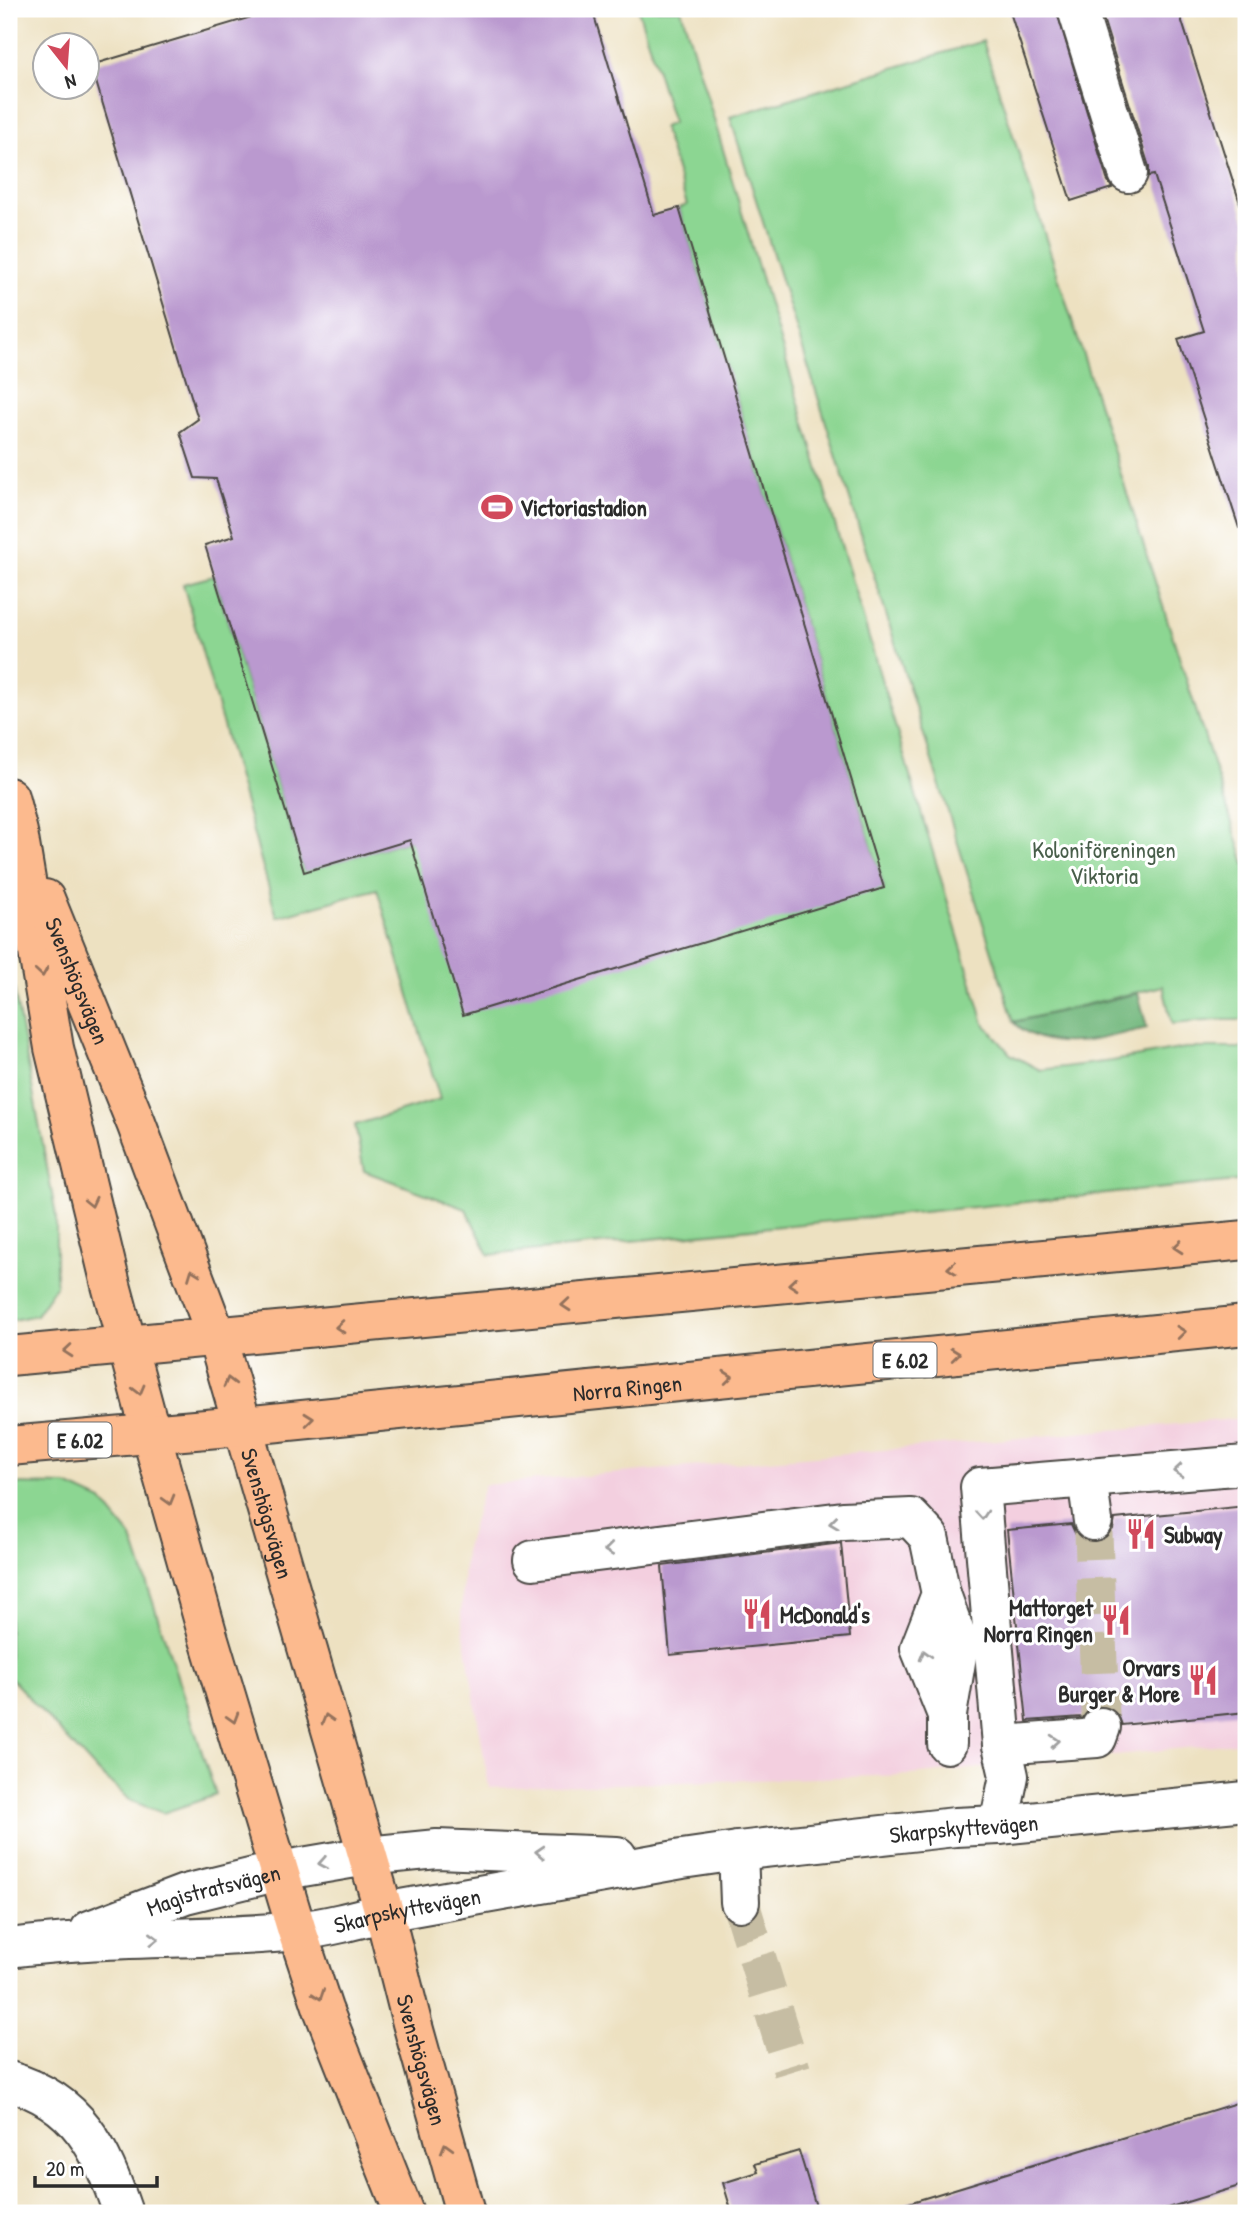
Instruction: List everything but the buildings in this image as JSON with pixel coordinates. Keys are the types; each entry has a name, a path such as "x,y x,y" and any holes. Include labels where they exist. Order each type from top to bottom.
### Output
{"main road":[{"name":"Svenshögsvägen","path":"13,815 136,1123 217,1338 384,1912 465,2213"},
{"name":"Svenshögsvägen","path":"13,815 54,1048 151,1434 208,1636 297,1931 323,2009 404,2213"},
{"path":"9,1356 1246,1240"},
{"name":"Norra Ringen","path":"9,1446 241,1426 1246,1325"}],"street":[{"path":"1077,9 1128,173"},
{"path":"999,1825 1009,1776 1002,1745 980,1487 1246,1465"},
{"path":"1087,1478 1093,1521"},
{"path":"533,1560 843,1521 911,1518 929,1537 941,1594 920,1648 947,1729"},
{"path":"1002,1745 1097,1738 1101,1727"},
{"name":"Skarpskyttevägen","path":"297,1931 384,1912 738,1851 1246,1801"},
{"name":"Skarpskyttevägen","path":"368,1856 458,1849 682,1859"},
{"path":"738,1851 740,1902"},
{"name":"Magistratsvägen","path":"61,1941 185,1894 279,1871 368,1856"},
{"name":"Magistratsvägen","path":"9,1948 61,1941 297,1931"},
{"path":"9,2081 29,2087 68,2110 96,2146 123,2213"}],"shaded area":[{"path":"1246,1418 1246,1742 910,1775 489,1788 461,1616 465,1551 484,1485"}],"green space":[{"path":"638,9 681,9 984,1023 1010,1054 1040,1070 1185,1048 1246,1048 1246,1180 489,1255 466,1209 364,1171 355,1125 440,1099 377,889 277,917 183,584 214,576 304,871 410,840 884,888 679,208 687,205 663,127 673,123"},
{"name":"Koloniföreningen Viktoria","path":"983,41 1246,867 1246,1020 1172,1024 1163,986 1014,1022 730,117"},
{"path":"9,962 56,1216 56,1286 36,1315 9,1321"},
{"path":"1138,993 1147,1028 1113,1036 1060,1042 1028,1033 1014,1022"},
{"path":"9,1484 67,1485 102,1501 132,1538 216,1795 163,1813 131,1801 94,1768 9,1676"}],"tunnel":[{"path":"1093,1521 1101,1727"},
{"path":"740,1902 792,2071"}],"place":[{"name":"Victoriastadion","path":"497,507"},
{"name":"Subway","path":"1141,1534"},
{"name":"McDonald's","path":"757,1614"},
{"name":"Mattorget Norra Ringen","path":"1116,1620"},
{"name":"Orvars Burger & More","path":"1203,1680"}]}
